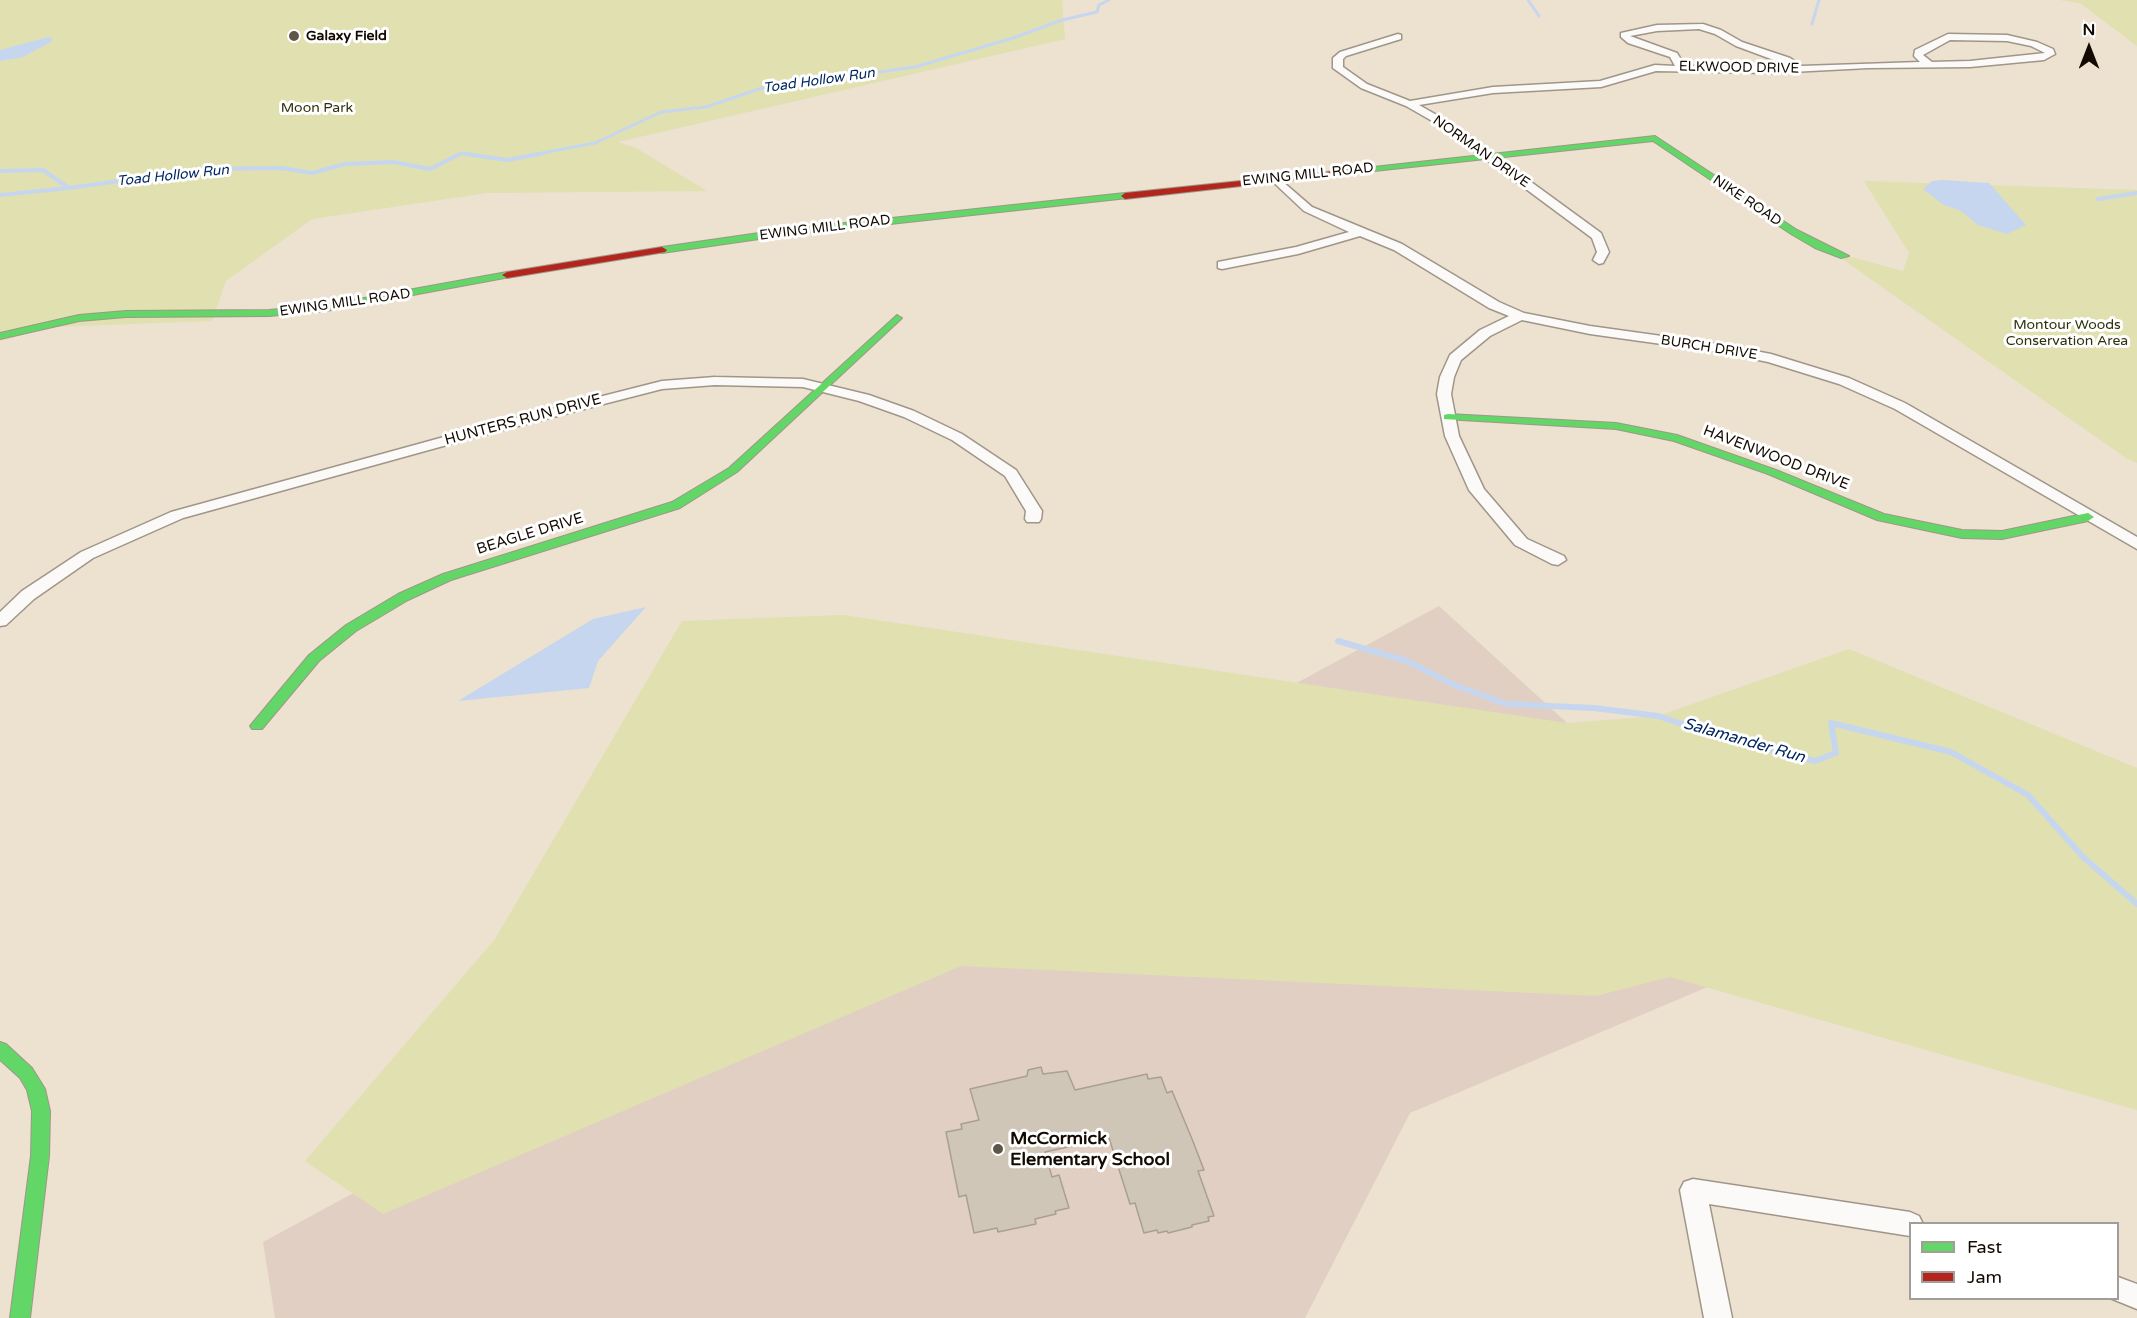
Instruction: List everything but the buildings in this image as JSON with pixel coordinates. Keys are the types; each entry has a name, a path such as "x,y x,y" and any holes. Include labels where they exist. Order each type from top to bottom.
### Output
{"street":[{"path":"1681,67 1674,55 1631,41 1624,35 1657,27 1700,27 1718,32 1739,44 1787,60 1801,69"},
{"name":"ELKWOOD DRIVE","path":"1409,104 1493,90 1601,84 1655,68 1801,69 1971,64 2044,57 2050,54 2050,51 2034,44 1986,36 1948,37 1918,52 1919,56 1929,64"},
{"name":"NORMAN DRIVE","path":"1398,37 1343,54 1338,58 1338,68 1364,86 1409,104 1445,124 1490,157 1597,236 1603,252 1599,260"},
{"name":"EWING MILL ROAD","path":"0,336 37,326 90,317 126,314 269,313 326,308 604,258 780,233 1654,138"},
{"name":"NIKE ROAD","path":"1654,138 1794,232 1818,246 1844,256"},
{"name":"BURCH DRIVE","path":"1275,178 1308,209 1398,247 1484,300 1520,316 1590,330 1719,348 1771,358 1844,381 1900,406 2137,544"},
{"path":"1222,265 1299,250 1362,232"},
{"path":"1520,316 1485,333 1455,358 1447,377 1444,394 1452,436 1465,469 1477,489 1521,542 1558,560"},
{"name":"BEAGLE DRIVE","path":"257,726 314,658 351,628 403,597 447,577 676,505 733,470 897,318"},
{"name":"HUNTERS RUN DRIVE","path":"0,621 28,595 87,555 177,515 222,501 662,385 766,380 824,388 909,414 957,437 988,455 1011,473 1034,511 1033,519"},
{"name":"HAVENWOOD DRIVE","path":"1448,417 1616,426 1677,438 1763,468 1881,517 1934,530 1962,534 2002,535 2088,517"},
{"path":"0,1049 26,1073 36,1089 41,1111 40,1156 20,1318"},
{"path":"1718,1318 1693,1190 1909,1224"},
{"path":"2119,1289 2137,1297"}],"shaded area":[{"path":"1439,606 1809,944 1410,1113 1305,1318 275,1318 263,1242"}],"green space":[{"name":"Moon Park","path":"0,0 1062,0 1065,39 618,142 636,148 707,191 487,193 312,219 226,281 212,321 52,327 0,341"},
{"path":"2059,0 2137,0 2137,46 2080,3"},
{"name":"Montour Woods Conservation Area","path":"1864,181 2137,190 2137,463 2126,458 1842,259 1851,257 1903,271 1909,253"},
{"path":"843,615 1567,723 1658,716 1849,649 2137,768 2137,1110 1670,977 1596,996 961,966 383,1214 305,1161 495,939 682,621"}],"water":[{"path":"48,37 53,38 51,42 23,57 0,61 0,50"},
{"path":"1932,181 1989,183 2026,225 2007,234 1978,225 1961,211 1942,204 1923,189"},
{"path":"646,607 598,661 589,688 458,701 593,619"}],"waterway":[{"name":"Toad Hollow Run","path":"532,155 595,143 661,112 706,107 762,88 915,67 1013,38 1062,20 1097,12 1099,5 1109,0"},
{"path":"1528,0 1539,16"},
{"path":"1812,24 1819,0"},
{"name":"Toad Hollow Run","path":"457,155 461,153 476,155"},
{"name":"Toad Hollow Run","path":"69,188 205,169 281,168 312,173 345,164 393,162 430,169 460,154"},
{"name":"Toad Hollow Run","path":"466,154 507,160 540,154"},
{"name":"Toad Hollow Run","path":"0,171 43,170 69,188"},
{"path":"0,195 69,188"},
{"path":"2098,199 2137,193"},
{"name":"Salamander Run","path":"1338,641 1407,661 1452,684 1506,704 1594,708 1658,716 1727,739 1815,761 1836,753 1831,723 1951,752 2028,795 2083,857 2137,904"}],"traffic: fast":[{"path":"1346,172 1655,138 1794,232 1818,246 1844,256"},
{"path":"662,250 780,233 1125,196"},
{"path":"0,336 79,318 126,314 269,313 326,308 507,275"},
{"path":"257,726 314,658 351,628 403,597 447,577 676,505 733,470 897,318"},
{"path":"1448,417 1616,426 1677,438 1772,472 1881,517 1962,534 2002,535 2088,517"},
{"path":"0,1049 26,1073 36,1089 41,1111 40,1156 20,1318"}],"traffic: jam":[{"path":"1125,196 1346,172"},
{"path":"507,275 662,250"}],"place":[{"name":"Galaxy Field","path":"294,36"},
{"name":"McCormick Elementary School","path":"998,1149"}]}
